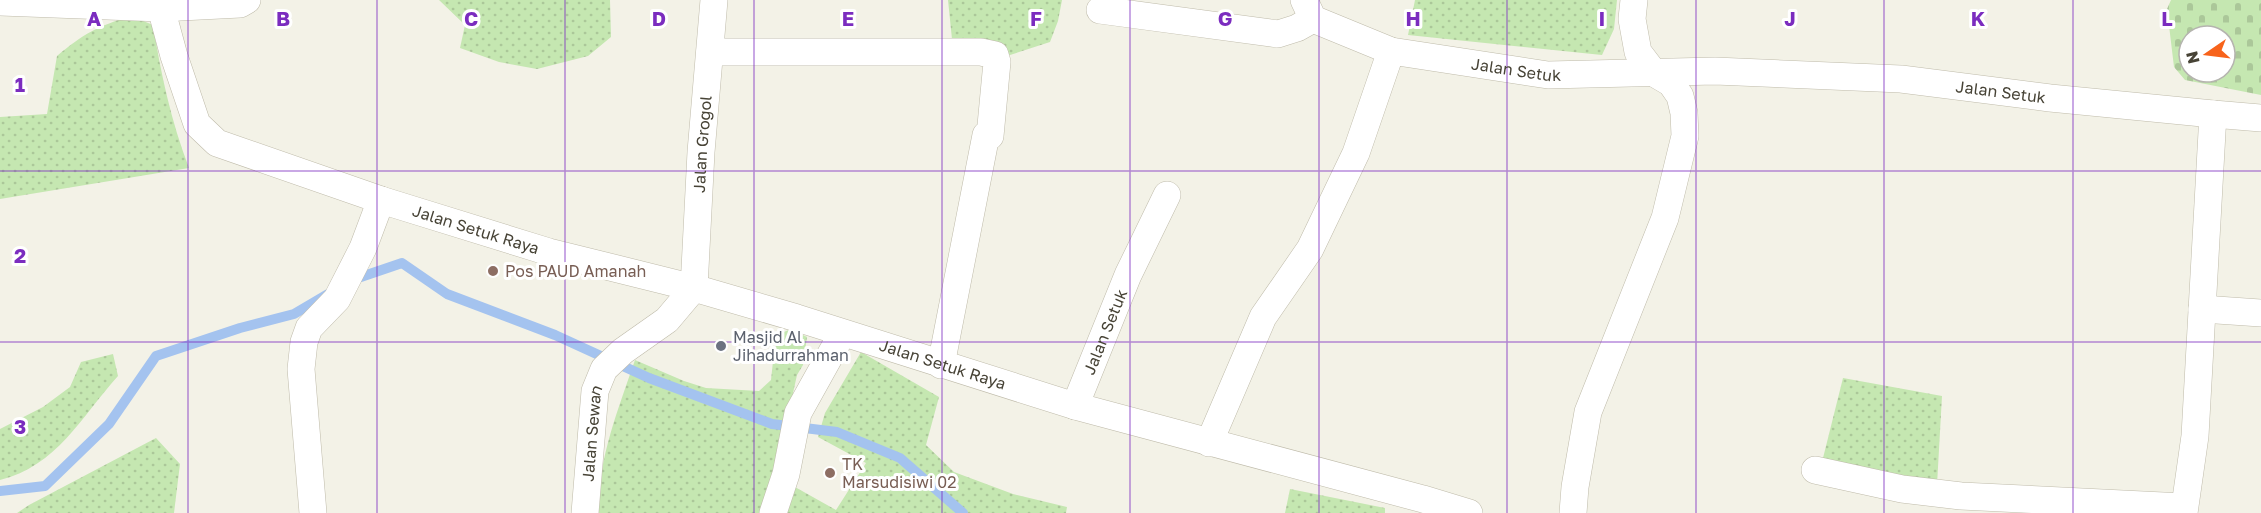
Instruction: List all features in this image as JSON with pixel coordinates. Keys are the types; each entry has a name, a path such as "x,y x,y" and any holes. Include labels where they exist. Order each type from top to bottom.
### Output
{"street":[{"path":"0,2 161,8 240,4 247,0"},
{"name":"Jalan Grogol","path":"694,288 701,152 714,0"},
{"path":"1573,513 1575,487 1588,412 1665,218 1685,136 1684,113 1680,96 1671,83 1654,73 1638,52 1632,20 1634,0"},
{"name":"Jalan Setuk Raya","path":"161,8 174,56 198,124 217,142 381,200 549,252 694,288 797,318 1075,406 1469,513"},
{"path":"1100,10 1278,34 1297,28 1309,10"},
{"name":"Jalan Setuk","path":"1309,10 1391,51 1548,75 1715,71 1902,79 2050,98 2261,118"},
{"path":"1209,443 1263,317 1310,249 1356,153 1391,51"},
{"path":"710,52 981,52 995,55 997,62 990,136 986,135 941,365"},
{"path":"1815,470 1902,489 1961,496 2184,510 2195,436 2212,114"},
{"name":"Jalan Setuk","path":"1075,406 1128,275 1167,195"},
{"path":"314,513 301,369 304,342 309,328 337,299 351,272 381,200"},
{"name":"Jalan Sewan","path":"585,513 594,391 604,369 623,351 667,320 694,288"},
{"path":"2202,309 2261,314"},
{"path":"773,513 786,474 798,413 842,334"}],"green space":[{"path":"439,0 610,0 611,37 588,56 537,69 499,62 460,48 465,25"},
{"path":"948,0 1062,0 1058,21 1050,42 1010,55 987,50 953,49"},
{"path":"1415,0 1617,0 1614,29 1602,55 1408,35"},
{"path":"2171,0 2261,0 2261,95 2205,84 2237,84 2237,24 2177,24 2177,71 2174,67 2167,9"},
{"path":"131,16 153,25 167,97 189,168 0,199 0,117 47,114 57,56 91,32"},
{"path":"791,329 807,337 803,365 797,375 793,393 798,414 766,513 598,513 605,454 635,360 706,388 759,391 771,380 774,352 779,334"},
{"path":"861,352 939,397 926,445 954,472 1013,494 1067,507 1066,513 782,513 795,487 836,510 866,463 818,437 825,413"},
{"path":"113,354 118,376 66,438 37,464 0,480 0,429 43,407 70,387 81,362"},
{"path":"1843,378 1942,396 1937,485 1821,466"},
{"path":"156,438 180,464 174,513 17,513 29,505"},
{"path":"1290,489 1385,508 1385,513 1285,513"}],"waterway":[{"path":"352,280 402,263 447,294 555,335 649,378 772,424 837,432 900,458 963,513"},
{"path":"0,491 45,486 109,424 156,356 240,328 294,314 328,294"}],"place":[{"name":"Pos PAUD Amanah","path":"493,271"},
{"name":"Masjid Al Jihadurrahman","path":"721,346"},
{"name":"TK Marsudisiwi 02","path":"830,473"}]}
